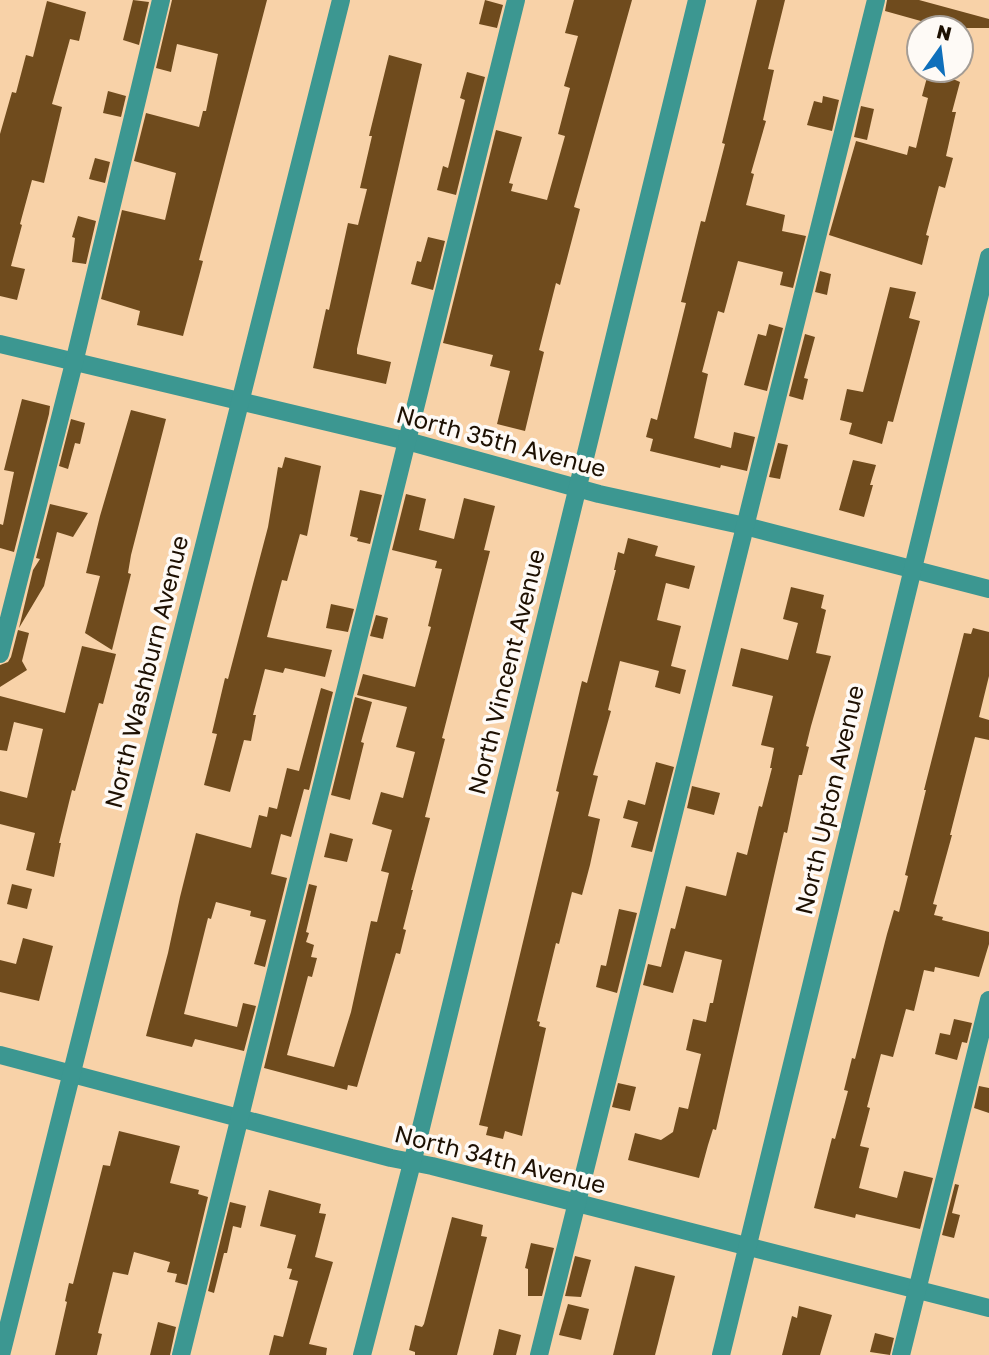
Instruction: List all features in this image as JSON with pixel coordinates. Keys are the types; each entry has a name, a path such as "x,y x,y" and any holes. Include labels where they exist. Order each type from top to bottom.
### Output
{"street":[{"path":"0,654 74,363 161,0"},
{"name":"North Washburn Avenue","path":"1,1355 341,0"},
{"path":"181,1355 516,0"},
{"name":"North Vincent Avenue","path":"362,1355 413,1162 697,0"},
{"path":"539,1355 876,0"},
{"name":"North Upton Avenue","path":"721,1355 989,257"},
{"name":"North 35th Avenue","path":"0,344 408,441 578,489 745,526 989,590"},
{"path":"901,1355 989,1000"},
{"name":"North 34th Avenue","path":"0,1055 391,1158 989,1308"}],"building":[{"path":"133,0 149,2 139,45 123,40"},
{"path":"172,0 267,0 199,260 203,261 183,336 137,325 140,311 101,299 122,210 165,220 176,173 134,161 146,113 199,127 203,111 206,111 218,54 177,44 171,72 156,68"},
{"path":"485,0 503,5 497,28 479,24"},
{"path":"574,0 632,0 574,207 580,209 560,285 556,283 539,350 544,352 525,431 497,424 510,371 490,366 493,355 443,343 496,130 522,137 509,183 513,184 511,191 547,200 565,136 558,134 570,88 564,86 578,36 565,33"},
{"path":"757,0 785,0 768,69 774,70 763,120 766,121 751,173 754,174 746,205 785,215 782,231 806,236 793,288 780,285 783,272 738,261 724,313 718,311 702,372 708,374 694,438 731,448 734,432 755,437 747,471 721,465 720,468 650,451 653,439 646,437 651,418 657,420 686,303 681,302 701,221 705,222 725,144 722,143"},
{"path":"887,0 919,0 971,14 905,14 905,17 885,11"},
{"path":"47,1 86,12 79,41 70,39 52,104 62,107 44,183 32,180 20,224 22,225 11,266 25,269 17,300 0,296 0,134 12,92 16,93 26,55 33,57"},
{"path":"975,15 989,19 989,28 975,28"},
{"path":"389,55 422,64 357,349 357,354 391,362 386,384 313,368 348,223 358,225 367,189 360,188 372,136 369,136"},
{"path":"467,72 485,77 456,195 437,190 443,166 448,168 465,100 460,98"},
{"path":"925,84 959,84 952,112 956,112 946,156 953,158 945,188 939,186 926,235 929,236 922,265 829,235 856,141 907,155 909,146 916,148 928,98 922,96"},
{"path":"108,91 126,96 121,117 103,113"},
{"path":"823,96 839,100 832,131 807,125 814,101 822,103"},
{"path":"861,106 874,109 867,140 854,137"},
{"path":"95,158 110,162 105,183 89,179"},
{"path":"78,216 96,221 86,264 72,262 75,238 72,237"},
{"path":"428,237 445,241 433,290 411,284 417,261 421,262"},
{"path":"820,271 831,274 827,295 815,292"},
{"path":"890,287 916,292 909,318 920,321 893,422 888,421 882,444 849,434 852,423 840,420 847,389 863,392"},
{"path":"769,324 783,328 767,391 744,385 758,334 766,336"},
{"path":"805,334 815,337 804,378 808,379 803,400 789,396"},
{"path":"22,399 50,406 14,552 0,548 0,524 3,525 14,472 4,470"},
{"path":"131,410 166,419 131,555 128,573 131,574 112,650 85,633 100,576 86,573"},
{"path":"71,419 85,423 80,444 75,443 68,469 59,466"},
{"path":"778,443 788,445 780,479 769,477"},
{"path":"285,457 321,466 307,536 300,534 287,581 282,580 267,637 332,650 325,677 285,668 283,673 265,669 253,715 256,715 251,741 244,740 230,792 204,785 217,734 212,733 268,527 278,467 282,468"},
{"path":"853,460 876,465 864,517 839,510"},
{"path":"360,490 382,495 370,544 350,536"},
{"path":"406,494 426,499 419,530 454,539 464,498 495,506 484,550 490,551 442,738 445,739 425,817 430,818 411,890 400,954 396,953 357,1087 348,1085 347,1090 264,1068 309,884 317,886 306,942 314,945 311,957 317,958 312,977 308,976 287,1055 334,1067 351,1012 371,921 377,922 389,873 381,871 392,830 372,824 381,792 403,798 415,752 396,747 407,707 357,695 363,674 415,687 431,627 428,626 442,569 435,568 437,561 392,550"},
{"path":"50,504 88,513 73,537 57,532 44,586 19,628 33,570 40,559 36,558"},
{"path":"628,538 658,546 655,556 695,566 689,589 666,583 657,620 681,626 671,666 686,670 680,694 655,687 659,671 620,661 608,710 611,711 593,775 598,776 588,816 600,819 590,865 582,895 572,892 559,944 556,943 537,1021 540,1022 539,1026 546,1028 522,1136 505,1131 503,1139 486,1135 488,1127 479,1125 559,792 556,791 582,681 587,683 616,570 618,552 624,554"},
{"path":"791,587 824,595 821,608 826,610 816,653 831,656 806,746 809,747 802,775 799,775 787,833 784,832 716,1130 713,1129 699,1178 628,1160 635,1133 661,1140 673,1132 679,1107 688,1109 701,1054 686,1050 693,1019 706,1022 722,960 685,951 673,993 643,985 648,964 661,967 671,928 675,929 686,886 726,896 737,852 747,855 772,768 774,748 761,745 773,696 732,686 741,648 788,660 798,623 783,619"},
{"path":"331,604 354,609 348,632 326,628"},
{"path":"376,615 388,618 383,639 370,636"},
{"path":"973,628 989,632 989,676 979,717 989,720 989,740 975,737 933,904 937,905 934,915 943,917 942,920 989,932 989,944 979,977 935,967 934,972 924,970 914,1011 906,1009 893,1057 881,1054 860,1146 869,1148 859,1188 897,1198 904,1171 933,1178 920,1229 856,1214 855,1218 814,1208 832,1138 835,1139 848,1091 844,1090 852,1058 855,1059 887,934 894,910 899,912 924,790 964,633 971,634"},
{"path":"18,630 29,633 22,661 27,670 0,687 0,665 8,662 11,657"},
{"path":"82,646 116,654 103,704 99,703 75,791 72,790 54,877 26,870 35,833 0,824 0,791 27,798 43,729 14,722 7,751 0,750 0,696 65,713"},
{"path":"321,688 333,692 309,790 304,789 291,837 281,834 271,874 287,878 265,967 254,964 266,920 250,916 251,911 216,902 211,919 208,918 184,1014 237,1027 243,1003 256,1006 244,1051 195,1039 192,1047 146,1036 196,833 251,848 259,815 267,817 269,807 277,809 287,768 299,771"},
{"path":"355,697 372,702 350,800 331,795"},
{"path":"656,762 674,767 652,852 631,847 638,822 623,818 628,800 645,805"},
{"path":"692,786 720,793 714,815 687,808"},
{"path":"330,833 353,839 347,862 324,857"},
{"path":"12,884 32,889 27,909 7,904"},
{"path":"619,909 637,913 617,993 596,987 601,965 606,966"},
{"path":"23,938 53,946 39,1001 0,992 0,960 16,964"},
{"path":"954,1019 972,1023 967,1043 962,1042 957,1060 935,1054 940,1033 950,1035"},
{"path":"618,1083 636,1087 630,1111 612,1107"},
{"path":"979,1086 989,1088 989,1113 974,1108"},
{"path":"119,1131 180,1146 170,1183 199,1190 198,1194 208,1197 187,1285 175,1282 177,1274 167,1272 170,1262 134,1252 128,1275 113,1272 98,1333 102,1334 97,1355 55,1355 69,1283 73,1284 103,1165 110,1166"},
{"path":"955,1184 959,1185 952,1213 960,1215 954,1238 942,1235"},
{"path":"269,1190 321,1204 319,1213 326,1214 315,1257 333,1262 309,1344 327,1348 326,1355 269,1355 274,1335 283,1337 298,1281 289,1279 292,1269 287,1268 296,1235 260,1226"},
{"path":"230,1202 246,1206 241,1228 233,1226 214,1293 208,1291"},
{"path":"452,1217 483,1225 481,1236 487,1237 457,1355 415,1355 415,1352 409,1350 415,1325 422,1327 424,1324"},
{"path":"531,1243 554,1248 542,1296 528,1296 528,1269 525,1268"},
{"path":"575,1256 591,1260 581,1297 565,1296"},
{"path":"635,1266 675,1276 655,1355 613,1355"},
{"path":"568,1304 589,1309 581,1340 559,1335"},
{"path":"799,1306 832,1315 820,1355 782,1355 792,1316 797,1318"},
{"path":"158,1322 176,1327 170,1355 150,1355"},
{"path":"499,1329 521,1335 516,1355 493,1355"},
{"path":"875,1333 894,1338 890,1355 870,1352"}]}
